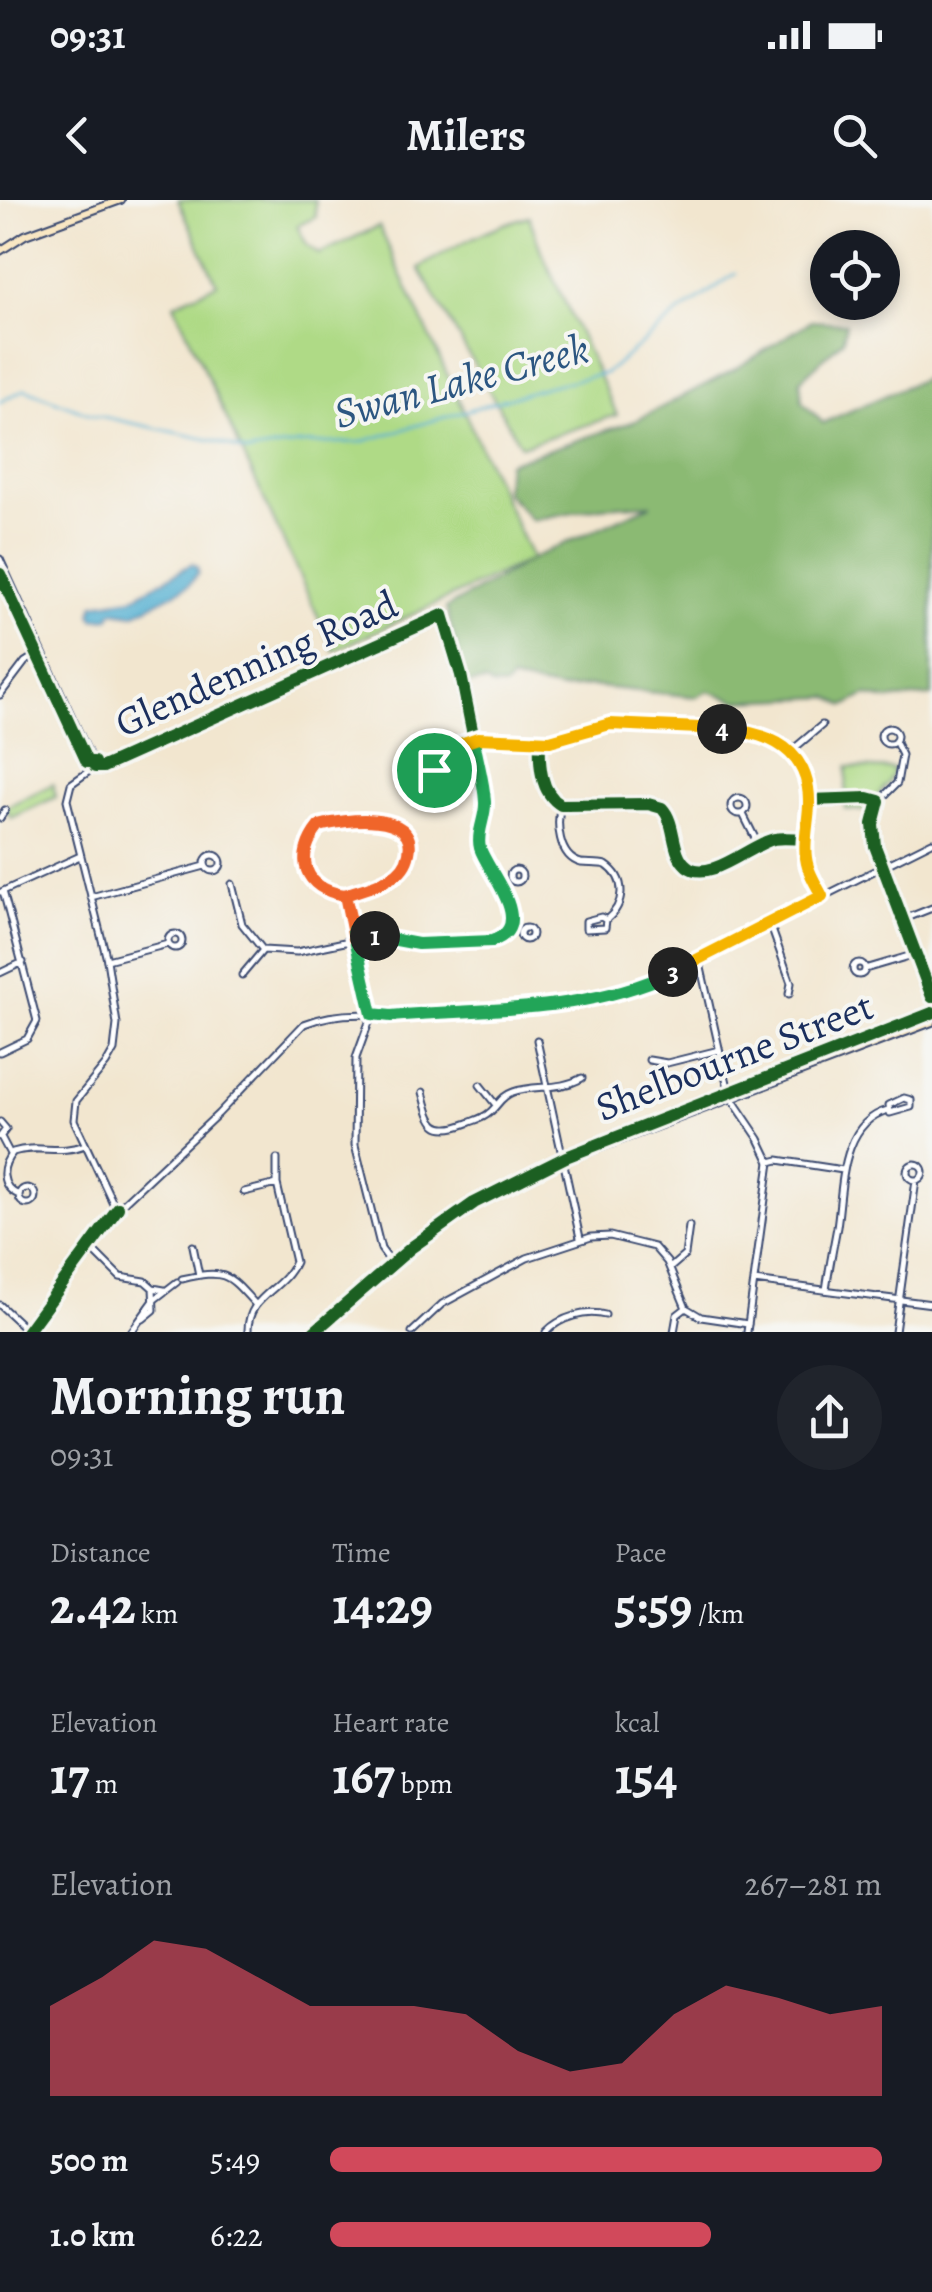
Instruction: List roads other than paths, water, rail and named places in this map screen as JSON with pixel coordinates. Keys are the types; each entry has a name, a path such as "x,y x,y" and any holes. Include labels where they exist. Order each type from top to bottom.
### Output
{"main road":[{"path":"0,252 25,235 121,200"},
{"name":"Shelbourne Street","path":"314,1332 456,1214 562,1162 932,1014"},
{"name":"Shelbourne Street","path":"731,1095 932,1022"}],"street":[{"path":"0,559 95,767 72,784 67,800 107,960 117,1024 116,1043 73,1110 75,1126 112,1204 118,1208"},
{"name":"Glendenning Road","path":"95,767 103,767 443,615"},
{"path":"0,695 25,662 42,651"},
{"path":"232,884 242,924 263,950 297,952 372,936 418,944 502,938 510,917 501,883 480,847 486,804 463,689"},
{"path":"435,760 455,746 478,738 562,739 599,724 758,732 790,752 807,785 807,865 822,896"},
{"path":"790,752 822,725"},
{"path":"540,741 547,792 560,805 648,804 662,808 673,826 680,857 684,864 698,871 712,869 777,838 806,839"},
{"path":"895,741 902,756 898,783 879,801 872,824 874,846 932,997"},
{"path":"560,805 559,827 567,853 578,862 606,865 618,878 622,898 606,920"},
{"path":"0,818 6,810"},
{"path":"743,814 759,846"},
{"path":"336,821 391,822 404,828 410,850 405,865 392,877 345,895 318,886 309,875 305,850 319,826 336,821"},
{"path":"0,1305 28,1331 118,1208 218,1114 298,1029 322,1018 529,1008 604,996 658,979 932,842"},
{"path":"0,1052 26,1039 37,1021 2,891 80,856"},
{"path":"91,897 206,866"},
{"path":"501,883 510,878"},
{"path":"345,895 372,1014 356,1058 355,1145 381,1249 392,1264"},
{"path":"902,920 932,908"},
{"path":"770,921 791,983 789,994"},
{"path":"508,929 520,932"},
{"path":"107,960 168,944"},
{"path":"242,974 263,950"},
{"path":"866,969 916,954"},
{"path":"412,1332 442,1304 527,1258 580,1238 610,1236 645,1243 660,1252 686,1308 701,1317 747,1328 770,1162 760,1138 731,1095 699,958"},
{"path":"0,973 23,962"},
{"path":"537,1040 580,1238"},
{"path":"649,1060 667,1062 720,1050"},
{"path":"423,1092 430,1119 437,1127 450,1130 488,1114 516,1090 547,1089 582,1078"},
{"path":"480,1085 496,1104"},
{"path":"826,1290 843,1170 856,1136 878,1113 888,1110 895,1114 909,1109 911,1100 904,1098 890,1104 888,1110"},
{"path":"0,1122 6,1129 0,1137 10,1154"},
{"path":"19,1196 8,1190 2,1180 10,1154 26,1148 63,1151 85,1145"},
{"path":"248,1332 248,1316 290,1273 294,1262 276,1184 277,1159"},
{"path":"770,1162 843,1170"},
{"path":"894,1332 916,1180"},
{"path":"244,1192 276,1184"},
{"path":"670,1268 685,1254 688,1226"},
{"path":"88,1245 120,1278 145,1281 154,1298"},
{"path":"193,1246 199,1275"},
{"path":"131,1332 154,1298 180,1280 199,1275 214,1272 230,1277 256,1304"},
{"path":"754,1281 932,1304"},
{"path":"152,1288 164,1290"},
{"path":"674,1332 680,1311 686,1308"},
{"path":"546,1332 560,1321 593,1312 605,1315"}],"water":[{"path":"192,564 198,573 189,585 134,614 113,611 109,618 94,619 91,614 94,604 132,598"}],"waterway":[{"name":"Swan Lake Creek","path":"0,402 25,389 90,414 248,452 299,444 361,442 606,373 675,316 736,273"}]}
